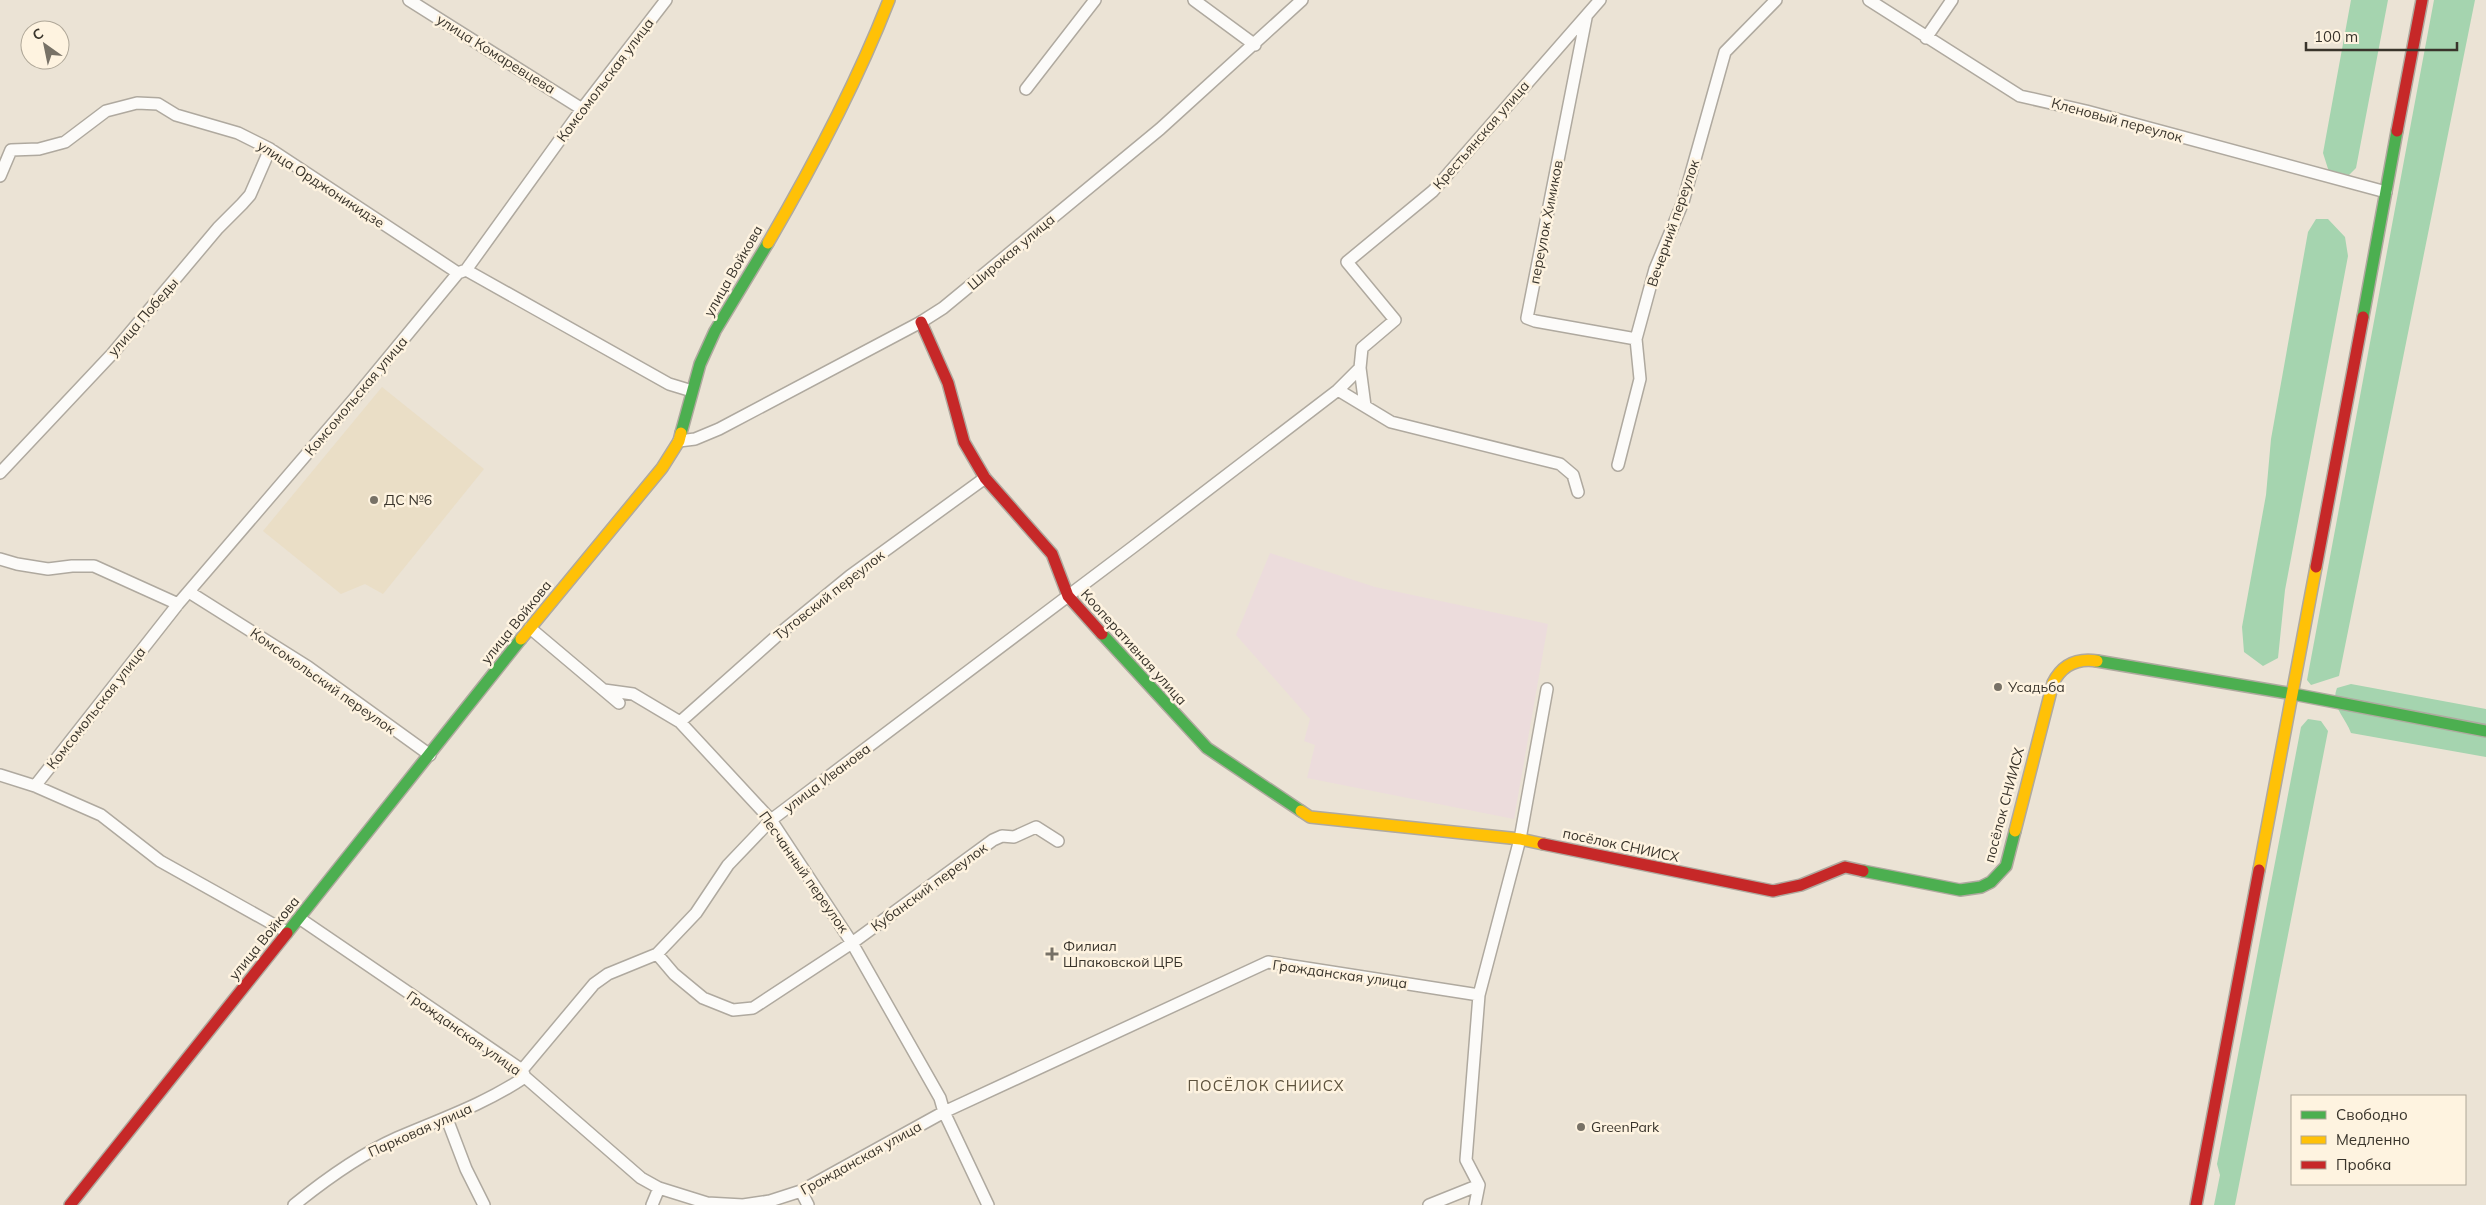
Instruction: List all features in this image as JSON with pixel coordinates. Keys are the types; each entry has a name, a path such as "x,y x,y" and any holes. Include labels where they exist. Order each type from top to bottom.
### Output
{"street":[{"name":"улица Комаревцева","path":"409,0 582,108"},
{"name":"Комсомольская улица","path":"35,786 178,604 462,272 582,108 666,0"},
{"name":"улица Войкова","path":"70,1205 530,628 662,468 679,441 700,364 715,332 840,116 873,48 889,0"},
{"path":"1026,90 1094,0"},
{"path":"1194,0 1255,45"},
{"name":"Широкая улица","path":"679,441 695,439 720,428 921,322 984,275 1160,129 1255,45 1302,0"},
{"name":"Крестьянская улица","path":"1360,368 1362,348 1395,320 1347,262 1433,191 1600,0"},
{"name":"Вечерний переулок","path":"1618,465 1640,379 1636,339 1655,270 1682,202 1725,52 1776,0"},
{"name":"Кленовый переулок","path":"1869,0 2020,96 2086,111 2386,192"},
{"path":"1926,38 1952,0"},
{"path":"2196,1205 2422,0"},
{"name":"переулок Химиков","path":"1586,16 1526,318 1535,322 1636,339"},
{"name":"улица Орджоникидзе","path":"11,150 39,148 64,142 106,111 138,103 158,104 176,115 238,133 270,149 462,272 662,380 692,391"},
{"path":"0,144 11,150 0,176"},
{"name":"улица Победы","path":"0,473 112,354 218,228 250,195 270,149"},
{"name":"Кооперативная улица","path":"921,322 948,383 964,442 985,478 1052,554 1068,596 1157,696 1207,748 1310,817"},
{"path":"1360,368 1365,406"},
{"name":"улица Иванова","path":"524,1074 594,984 608,974 657,954 696,913 728,865 771,820 1338,390 1360,368"},
{"path":"1338,390 1391,422 1560,464 1572,475 1578,492"},
{"name":"Тутовский переулок","path":"680,722 779,634 850,576 985,478"},
{"path":"0,558 17,564 48,569 94,566 178,604"},
{"name":"Комсомольский переулок","path":"189,592 308,667 430,755"},
{"path":"530,628 619,703"},
{"name":"посёлок СНИИСХ","path":"1310,817 1520,839 1773,891 1801,885 1845,868 1960,890 1990,885 2006,866 2050,690 2054,678 2062,668 2072,662 2084,659 2293,694 2486,731"},
{"path":"1475,1205 1479,1184 1466,1160 1479,995 1520,839 1547,689"},
{"name":"Песчанный переулок","path":"604,690 633,694 680,722 771,820 852,943 940,1098 944,1112 988,1205"},
{"path":"0,775 35,786 101,815 160,861 286,932"},
{"name":"Кубанский переулок","path":"657,954 674,974 703,998 732,1010 753,1008 852,943 993,840 1002,836 1014,837 1036,827 1058,841"},
{"name":"Гражданская улица","path":"299,918 524,1074 641,1178 659,1188 707,1203 743,1205 801,1192 944,1112 1268,962 1479,995"},
{"name":"Парковая улица","path":"294,1205 357,1158 397,1138 447,1119 506,1091 524,1074"},
{"path":"447,1119 466,1169 484,1205"},
{"path":"1429,1205 1479,1184"},
{"path":"652,1205 659,1188"},
{"path":"801,1192 808,1205"}],"shaded area":[{"name":"ДС №6","path":"382,387 484,469 383,594 365,584 341,594 263,531"},
{"path":"1270,553 1375,587 1548,624 1514,819 1307,778 1315,745 1304,741 1310,719 1236,635"}],"green space":[{"path":"2351,0 2388,0 2356,168 2349,175 2329,172 2323,153"},
{"path":"2434,0 2475,0 2339,676 2311,685 2307,680"},
{"path":"2316,219 2328,219 2345,237 2348,256 2285,590 2278,658 2263,666 2244,652 2242,627 2266,495 2271,439 2308,232"},
{"path":"2351,684 2486,709 2486,757 2351,733 2339,711 2335,694 2337,688"},
{"path":"2308,719 2321,721 2328,731 2235,1205 2214,1205 2220,1175 2217,1164 2301,727"}],"traffic: fast":[{"path":"2363,317 2397,131"},
{"path":"681,433 700,364 715,331 768,243"},
{"path":"1102,634 1207,748 1301,811"},
{"path":"287,933 521,639"},
{"path":"2097,661 2293,694 2486,731"},
{"path":"1863,871 1960,890 1981,887 1991,882 2006,866 2015,831"}],"traffic: slow":[{"path":"768,243 802,184 833,124 863,63 889,0"},
{"path":"521,639 662,468 679,441 681,433"},
{"path":"2259,870 2316,567"},
{"path":"2015,831 2053,683 2061,672 2071,664 2090,660 2097,661"},
{"path":"1301,811 1310,817 1520,839 1543,844"}],"traffic: jam":[{"path":"2397,131 2422,0"},
{"path":"2316,567 2363,317"},
{"path":"921,322 948,383 964,442 985,478 1052,554 1068,596 1102,634"},
{"path":"1543,844 1773,891 1801,885 1845,867 1863,871"},
{"path":"2196,1205 2259,870"},
{"path":"70,1205 287,933"}],"place":[{"name":"ДС №6","path":"374,500"},
{"name":"Усадьба","path":"1998,687"},
{"name":"Филиал Шпаковской ЦРБ","path":"1052,954"},
{"name":"GreenPark","path":"1581,1127"}],"district":[{"name":"ПОСЁЛОК СНИИСХ","path":"1266,1086"}]}
